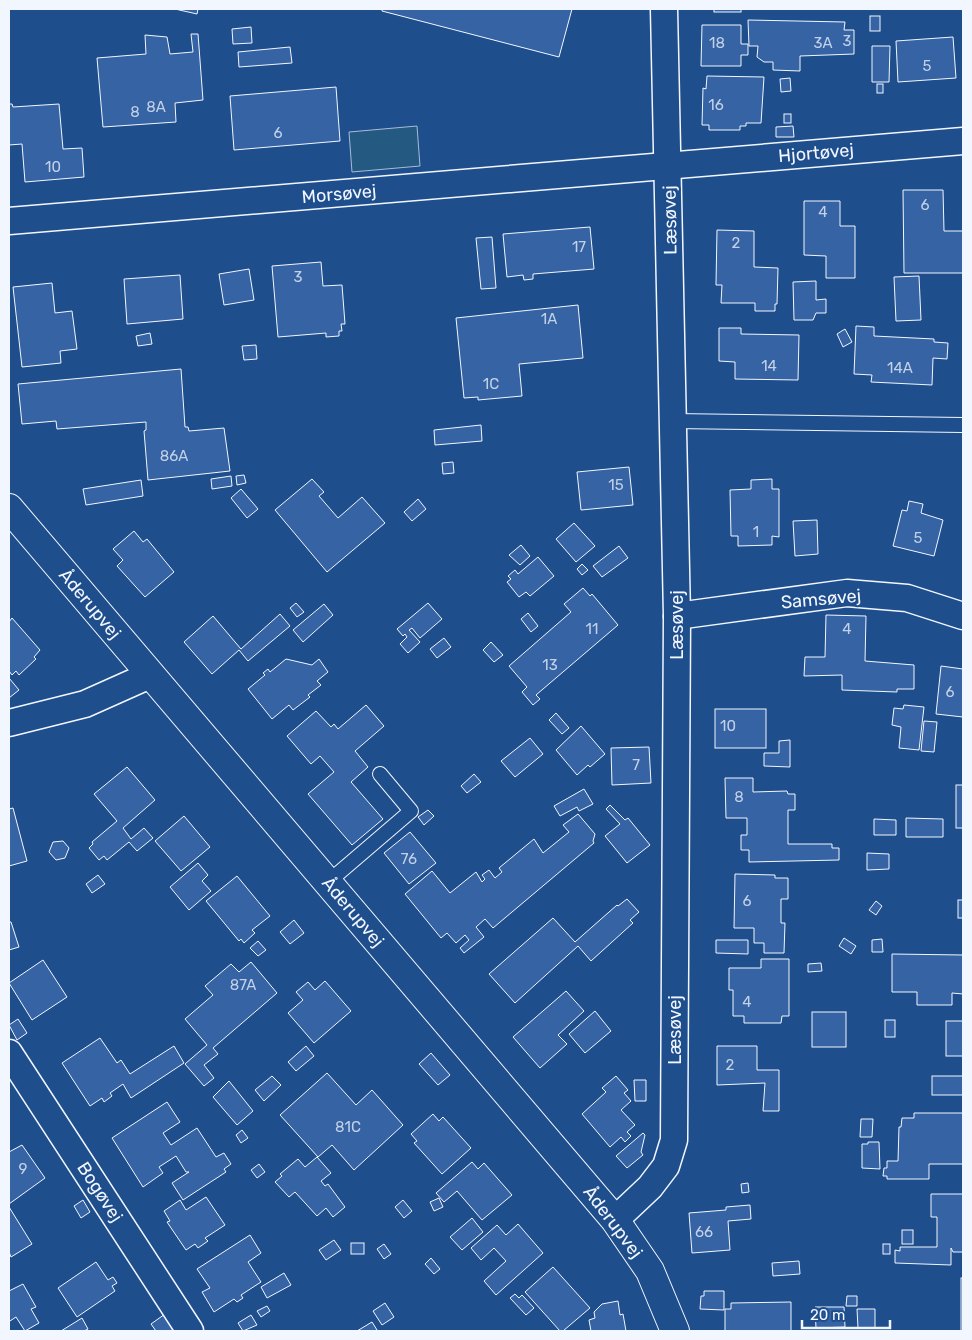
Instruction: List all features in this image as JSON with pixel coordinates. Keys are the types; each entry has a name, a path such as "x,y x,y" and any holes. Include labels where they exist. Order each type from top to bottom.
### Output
{"street":[{"name":"Læsøvej","path":"615,1220 650,1188 666,1166 674,1140 677,616 669,166 664,9"},
{"name":"Hjortøvej","path":"669,166 963,141"},
{"name":"Morsøvej","path":"9,221 669,166"},
{"name":"Åderupvej","path":"9,508 615,1220 650,1271 674,1331"},
{"name":"Samsøvej","path":"677,616 847,593 907,598 963,616"},
{"path":"9,724 85,704 150,675"},
{"name":"Bogøvej","path":"9,1053 190,1331"}],"lane":[{"path":"674,421 963,425"},
{"path":"327,883 412,811 380,774"}],"shaded area":[{"path":"417,126 420,166 352,172 349,132"}],"building":[{"path":"175,9 198,9 197,14"},
{"path":"382,9 572,9 559,57 382,11"},
{"path":"714,9 741,9 741,12 714,12"},
{"path":"870,16 880,16 880,31 870,31"},
{"path":"748,20 845,22 844,30 854,30 854,54 800,56 800,71 773,70 773,62 764,62 757,57 758,46 749,46"},
{"path":"702,25 741,25 741,44 748,44 748,55 741,55 741,66 701,66"},
{"path":"251,27 252,43 233,44 232,29"},
{"path":"191,34 198,34 203,100 175,103 176,122 103,127 97,58 146,54 145,35 167,37 170,54 193,52"},
{"path":"953,37 956,78 898,82 896,41"},
{"path":"872,46 890,46 889,82 872,82"},
{"path":"290,47 292,63 239,67 238,52"},
{"path":"707,76 764,77 761,123 746,123 746,126 740,126 740,130 709,130 709,125 702,125 703,88 706,89"},
{"path":"790,78 791,91 781,92 780,79"},
{"path":"877,84 883,84 883,93 877,93"},
{"path":"336,87 340,141 234,150 230,96"},
{"path":"9,104 12,104 13,107 59,104 63,149 82,148 84,177 25,182 22,144 9,145"},
{"path":"784,114 791,114 791,123 784,123"},
{"path":"793,126 794,137 776,137 776,127"},
{"path":"903,190 943,190 944,231 963,231 963,273 904,273"},
{"path":"804,201 840,201 840,226 855,226 855,278 826,278 826,256 804,255"},
{"path":"590,227 594,269 533,274 533,279 524,280 523,275 507,277 503,234"},
{"path":"717,230 754,231 754,267 778,268 777,304 775,304 775,311 755,311 755,303 721,303 722,285 716,285"},
{"path":"492,237 496,288 481,289 476,238"},
{"path":"321,262 323,286 342,285 345,324 341,324 342,331 339,331 339,336 326,337 326,333 278,337 272,266"},
{"path":"249,269 254,300 224,305 219,274"},
{"path":"180,275 183,319 127,324 124,279"},
{"path":"919,276 921,320 896,321 894,277"},
{"path":"816,281 816,300 826,299 826,313 816,313 813,320 794,320 793,282"},
{"path":"52,283 55,313 72,311 77,349 60,351 61,363 22,367 13,287"},
{"path":"578,305 583,358 519,364 522,396 478,400 478,397 464,398 456,318"},
{"path":"856,326 874,327 874,336 934,339 934,342 948,343 947,359 933,358 932,385 871,382 872,375 854,374"},
{"path":"719,328 741,328 741,334 799,335 798,380 735,379 735,362 719,361"},
{"path":"845,329 852,342 843,347 837,334"},
{"path":"150,333 152,344 138,346 136,336"},
{"path":"256,345 257,359 244,360 242,346"},
{"path":"181,369 185,427 188,427 189,431 224,428 230,471 148,480 144,431 146,430 146,422 57,429 56,421 22,424 18,384"},
{"path":"481,425 482,441 435,445 434,430"},
{"path":"453,462 454,473 443,474 442,463"},
{"path":"629,467 633,505 581,510 577,472"},
{"path":"244,475 246,483 237,485 236,476"},
{"path":"231,476 232,486 212,489 211,479"},
{"path":"312,479 324,492 319,496 338,518 362,497 385,523 327,572 275,510"},
{"path":"772,479 772,489 779,489 779,537 772,536 772,545 738,546 738,536 731,536 730,490 751,489 751,480"},
{"path":"141,480 143,496 86,505 83,489"},
{"path":"241,489 258,509 247,518 231,498"},
{"path":"418,499 426,509 412,521 404,512"},
{"path":"909,501 923,504 921,513 943,520 934,556 893,546 902,510 907,511"},
{"path":"817,520 818,554 795,556 793,521"},
{"path":"574,523 595,546 576,562 556,539"},
{"path":"134,531 143,542 147,539 174,572 145,597 117,566 123,560 113,549"},
{"path":"521,545 530,556 520,565 509,555"},
{"path":"619,546 628,558 602,577 593,566"},
{"path":"538,557 554,576 530,596 526,592 519,597 507,582 511,579 508,576 515,570 518,574"},
{"path":"582,564 588,570 582,575 577,569"},
{"path":"583,588 590,596 592,594 618,625 536,695 540,699 533,705 522,692 527,687 509,666 571,612 564,604"},
{"path":"296,603 304,612 297,617 290,608"},
{"path":"428,603 442,619 420,638 412,628 409,630 420,642 408,653 400,644 407,637 405,634 403,636 397,629"},
{"path":"324,604 333,615 303,642 293,630"},
{"path":"528,613 538,626 531,632 521,619"},
{"path":"280,614 290,626 248,661 239,650 212,674 184,642 213,616 241,649"},
{"path":"826,615 866,616 865,661 914,665 914,689 897,689 897,692 842,690 842,675 804,676 805,657 825,657"},
{"path":"12,618 40,650 34,657 36,659 19,675 16,671 12,675 9,671 9,622"},
{"path":"444,638 451,647 437,658 430,649"},
{"path":"491,642 503,655 494,662 483,650"},
{"path":"286,659 312,665 319,659 328,672 317,681 321,685 308,695 310,697 293,710 289,705 272,719 248,689 265,675 263,673 268,669 270,672"},
{"path":"941,666 963,669 963,717 936,714"},
{"path":"9,678 19,690 9,698"},
{"path":"366,705 384,726 355,751 368,767 351,782 383,819 352,845 308,794 334,772 320,756 311,764 287,736 316,711 331,727 334,724 338,729"},
{"path":"904,705 924,707 919,750 899,748 901,727 892,725 894,708 903,709"},
{"path":"715,709 766,709 766,748 715,748"},
{"path":"556,713 569,728 562,734 549,720"},
{"path":"924,721 937,722 934,752 921,751"},
{"path":"581,726 605,754 577,775 556,750"},
{"path":"530,738 543,754 515,777 501,761"},
{"path":"790,740 790,767 764,766 764,753 779,753 779,741"},
{"path":"649,747 651,783 612,785 611,748"},
{"path":"127,767 155,800 123,828 131,839 144,828 153,838 137,851 129,842 107,860 104,856 99,860 89,848 93,844 92,842 117,821 94,794"},
{"path":"474,774 481,782 467,793 461,786"},
{"path":"725,778 753,778 753,792 787,791 788,794 795,794 795,810 788,810 788,844 832,844 832,848 839,848 839,860 749,862 749,850 741,850 741,835 747,835 747,818 726,818"},
{"path":"956,785 963,785 963,828 956,828"},
{"path":"584,789 593,804 579,811 577,807 560,816 554,806"},
{"path":"610,805 625,820 628,818 650,845 627,863 605,836 620,824 606,809"},
{"path":"13,808 27,861 9,866 9,809"},
{"path":"428,810 434,816 424,825 418,817"},
{"path":"578,814 595,834 594,843 493,928 485,919 476,927 484,937 464,953 460,948 469,940 465,935 456,943 447,933 441,938 405,894 432,871 450,893 476,872 482,882 485,879 482,875 489,870 495,878 502,872 499,868 534,839 543,853 569,832 563,825"},
{"path":"184,816 210,847 181,871 155,841"},
{"path":"906,818 943,819 943,837 906,837"},
{"path":"874,819 896,820 896,835 874,835"},
{"path":"410,832 436,863 409,884 384,853"},
{"path":"63,841 69,848 65,858 56,860 49,852 53,842"},
{"path":"867,853 889,854 889,869 867,870"},
{"path":"198,863 208,875 202,881 211,891 189,910 170,887"},
{"path":"735,874 775,875 775,878 788,878 788,899 781,899 781,923 785,923 784,953 764,953 764,943 754,943 754,928 734,928"},
{"path":"98,875 105,884 92,893 86,884"},
{"path":"237,876 270,916 252,930 255,933 244,943 241,939 239,941 206,901"},
{"path":"627,899 639,912 630,920 633,923 591,961 578,946 515,1003 489,974 553,918 575,942 617,905"},
{"path":"958,900 963,900 963,918 958,918"},
{"path":"876,901 882,906 876,915 869,910"},
{"path":"294,920 304,933 290,944 280,932"},
{"path":"9,922 11,922 19,947 9,950"},
{"path":"844,938 856,946 851,954 839,946"},
{"path":"882,939 883,952 872,952 872,940"},
{"path":"716,940 748,940 748,954 716,953"},
{"path":"258,941 266,950 258,956 250,948"},
{"path":"892,954 963,955 963,994 952,993 952,1005 917,1005 917,992 892,992"},
{"path":"761,959 789,959 789,1016 782,1016 781,1023 744,1023 744,1016 733,1016 733,990 729,990 729,968 761,968"},
{"path":"43,960 67,997 32,1020 9,983"},
{"path":"251,962 277,993 213,1048 218,1054 204,1065 214,1078 204,1086 185,1064 207,1045 185,1019 213,995 205,986 231,964 239,972"},
{"path":"821,963 822,971 808,972 808,964"},
{"path":"325,981 351,1011 314,1043 288,1013 303,1000 296,992 308,982 315,990"},
{"path":"566,991 584,1011 558,1035 567,1044 540,1068 513,1037"},
{"path":"595,1011 611,1031 585,1053 569,1034"},
{"path":"812,1012 846,1012 846,1047 812,1047"},
{"path":"18,1019 27,1033 17,1040 9,1025"},
{"path":"885,1020 895,1020 895,1037 885,1037"},
{"path":"946,1021 963,1021 963,1056 946,1056"},
{"path":"100,1038 117,1063 121,1060 130,1074 174,1046 184,1063 131,1098 123,1084 110,1093 112,1096 104,1102 102,1098 90,1106 62,1063"},
{"path":"306,1046 314,1056 296,1071 288,1062"},
{"path":"717,1046 757,1046 757,1070 779,1070 779,1111 763,1111 765,1083 717,1085"},
{"path":"431,1053 450,1075 438,1085 419,1064"},
{"path":"327,1073 356,1105 372,1090 403,1125 354,1170 332,1145 318,1157 280,1115"},
{"path":"272,1076 281,1085 264,1101 255,1090"},
{"path":"616,1076 628,1090 624,1093 631,1101 621,1110 635,1125 627,1132 631,1136 625,1142 621,1137 610,1147 582,1114 606,1092 602,1088"},
{"path":"932,1076 963,1076 963,1095 932,1095"},
{"path":"634,1080 646,1080 646,1101 635,1101"},
{"path":"229,1081 253,1111 237,1125 213,1097"},
{"path":"167,1102 180,1122 163,1133 171,1145 197,1128 216,1157 224,1153 231,1164 224,1169 226,1172 183,1200 172,1183 189,1172 186,1172 176,1156 159,1167 163,1173 143,1187 112,1138"},
{"path":"914,1113 963,1113 963,1164 929,1164 929,1179 887,1179 887,1176 883,1176 884,1168 887,1168 887,1161 898,1161 899,1127 901,1127 902,1118 914,1118"},
{"path":"433,1114 439,1121 443,1117 471,1148 442,1174 414,1143 417,1141 411,1134"},
{"path":"861,1119 873,1119 872,1137 860,1137"},
{"path":"242,1130 248,1138 241,1143 236,1135"},
{"path":"643,1133 645,1135 641,1152 643,1155 627,1168 616,1156"},
{"path":"868,1142 879,1142 880,1169 862,1168 862,1144 868,1144"},
{"path":"22,1145 45,1178 9,1204 9,1152"},
{"path":"317,1157 331,1173 321,1181 325,1186 328,1184 345,1207 333,1217 326,1208 317,1216 295,1192 289,1197 275,1182 282,1176 280,1174 298,1159 305,1167"},
{"path":"472,1162 478,1169 484,1163 512,1195 482,1220 457,1191 444,1202 436,1193"},
{"path":"259,1164 265,1172 257,1178 251,1170"},
{"path":"748,1183 749,1192 742,1193 741,1184"},
{"path":"931,1194 963,1194 963,1252 953,1252 951,1248 951,1265 895,1263 895,1250 900,1251 900,1247 937,1247 937,1217 931,1217"},
{"path":"206,1197 225,1225 205,1238 208,1241 198,1248 195,1244 186,1250 167,1222 170,1221 164,1211 180,1200 186,1210"},
{"path":"439,1198 443,1207 434,1211 430,1202"},
{"path":"83,1200 90,1212 81,1218 74,1206"},
{"path":"403,1200 412,1211 404,1218 395,1207"},
{"path":"750,1205 751,1219 728,1221 730,1250 692,1253 689,1213 726,1210 726,1207"},
{"path":"9,1207 32,1244 11,1257 9,1252"},
{"path":"472,1218 483,1232 462,1250 450,1237"},
{"path":"518,1224 543,1253 496,1295 484,1281 506,1261 494,1248 481,1260 471,1248 497,1225 506,1235"},
{"path":"902,1230 913,1230 913,1244 902,1244"},
{"path":"250,1235 261,1253 248,1262 261,1282 241,1295 243,1298 237,1302 234,1299 214,1312 202,1292 210,1288 197,1269"},
{"path":"334,1240 341,1250 326,1260 319,1250"},
{"path":"351,1243 364,1243 364,1254 351,1254"},
{"path":"384,1244 391,1254 384,1259 377,1249"},
{"path":"883,1244 890,1244 890,1254 883,1254"},
{"path":"431,1258 440,1269 434,1274 425,1264"},
{"path":"799,1261 800,1274 773,1276 772,1263"},
{"path":"96,1262 108,1280 113,1277 117,1283 112,1286 115,1291 77,1317 58,1288"},
{"path":"553,1267 590,1308 563,1331 560,1331 525,1292"},
{"path":"284,1273 291,1285 267,1298 261,1287"},
{"path":"961,1278 963,1278 963,1331 961,1331"},
{"path":"23,1284 36,1307 31,1309 39,1323 25,1331 16,1317 10,1321 9,1319 9,1291"},
{"path":"704,1291 724,1291 724,1310 700,1309 701,1296 704,1296"},
{"path":"515,1294 519,1298 522,1295 534,1308 526,1315 510,1298"},
{"path":"847,1296 857,1296 857,1306 846,1306"},
{"path":"618,1301 620,1315 623,1314 626,1331 591,1331 589,1320 595,1318 594,1312 602,1304"},
{"path":"791,1302 791,1331 725,1331 725,1309 731,1309 731,1303"},
{"path":"385,1303 394,1317 382,1325 373,1311"},
{"path":"267,1306 270,1311 261,1317 257,1311"},
{"path":"815,1307 844,1307 845,1327 816,1328"},
{"path":"857,1309 875,1309 875,1328 858,1328"},
{"path":"165,1314 177,1331 156,1331 151,1324"},
{"path":"251,1315 257,1325 243,1331 238,1323"},
{"path":"82,1318 88,1329 84,1331 61,1331"},
{"path":"372,1322 377,1330 357,1331"}]}
